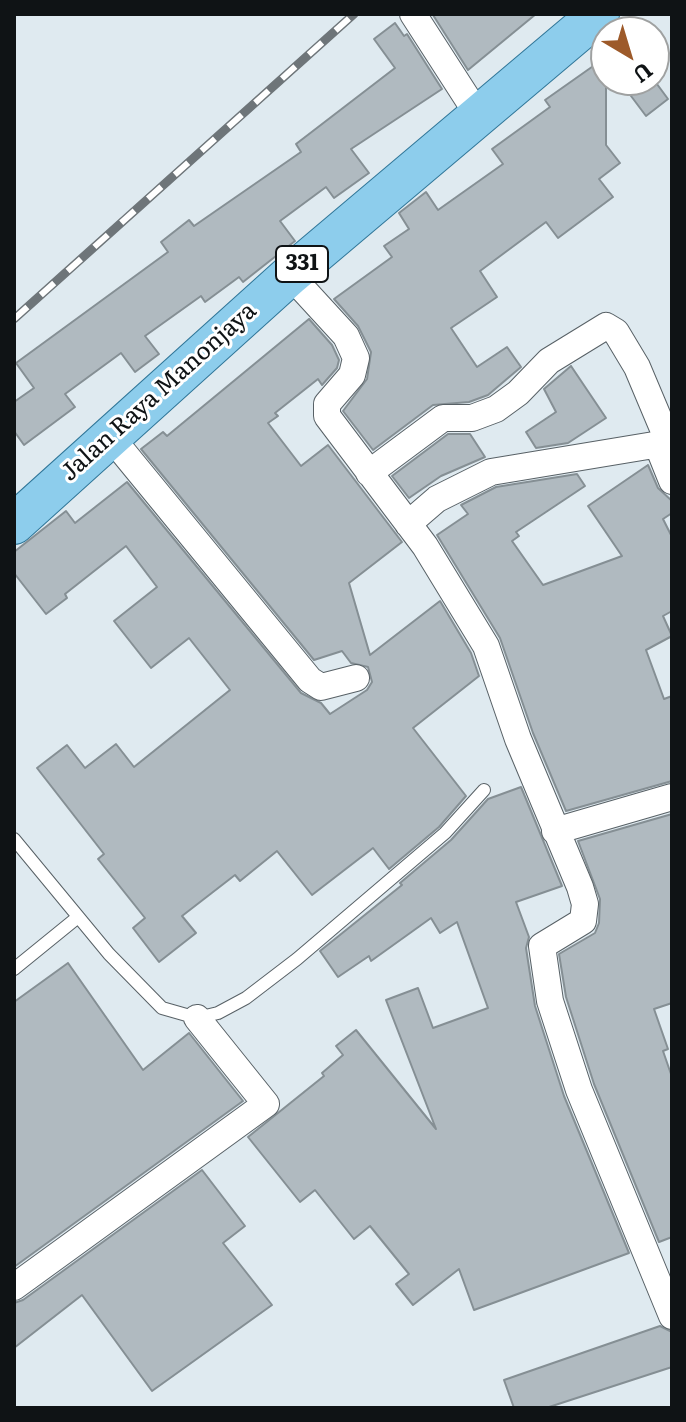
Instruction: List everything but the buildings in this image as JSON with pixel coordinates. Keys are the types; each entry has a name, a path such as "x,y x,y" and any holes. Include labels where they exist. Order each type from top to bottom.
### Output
{"main road":[{"name":"Jalan Raya Manonjaya","path":"14,524 290,275 599,14"}],"street":[{"path":"413,14 478,115"},
{"path":"290,275 346,336 356,358 352,375 326,411 458,596 486,646 508,714 580,887 586,916 571,932 542,946 550,1001 579,1090 672,1316"},
{"path":"369,473 443,418 472,418 496,409 518,393 549,361 606,326 616,332 637,367 666,444 672,481"},
{"path":"110,436 310,680 321,687 356,678"},
{"path":"408,524 437,499 491,472 666,444"},
{"path":"555,831 672,797"},
{"path":"14,1287 266,1104 197,1018"}],"lane":[{"path":"14,839 78,917 162,1008 197,1018 218,1013 246,998 297,959 445,833 484,790"},
{"path":"14,969 78,917"}],"railway":[{"path":"14,319 354,14"}]}
